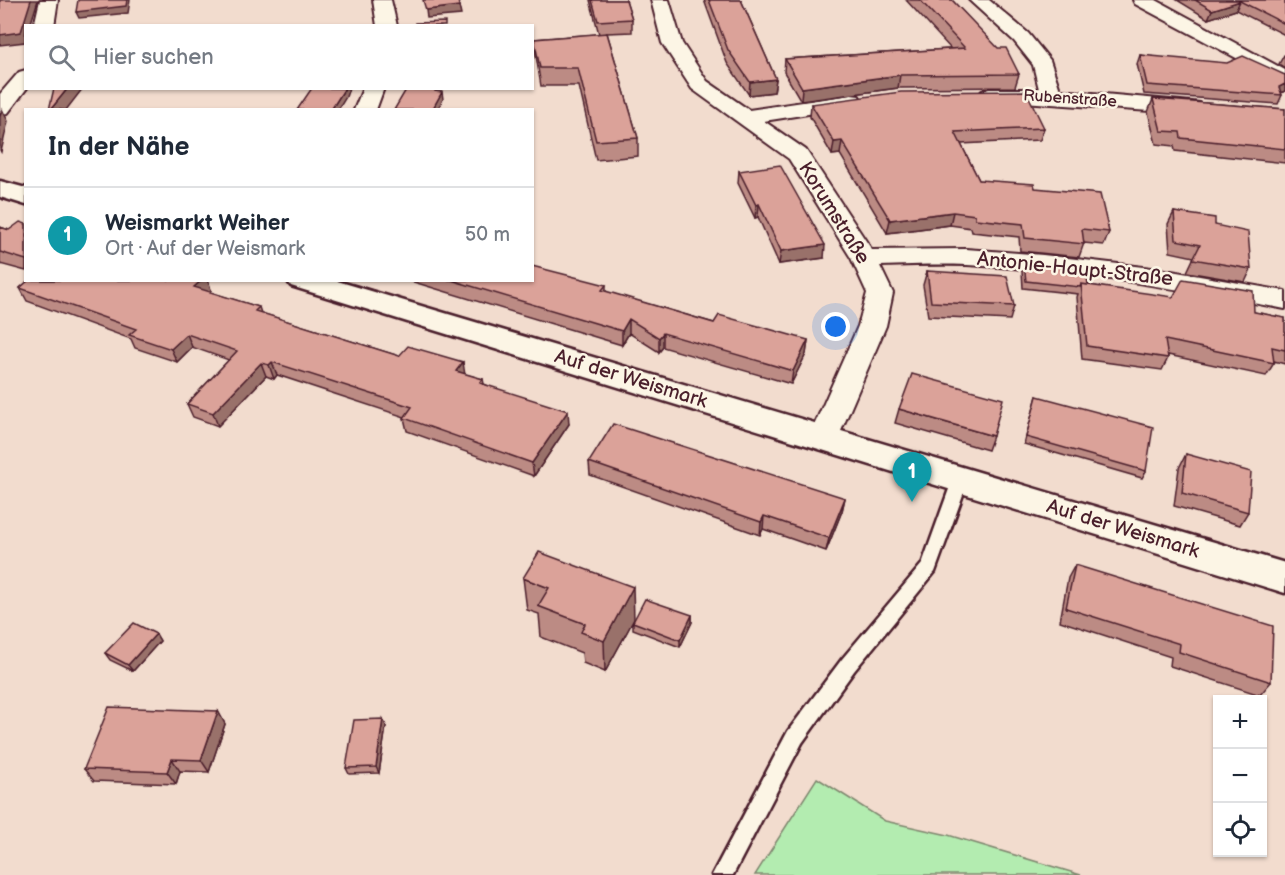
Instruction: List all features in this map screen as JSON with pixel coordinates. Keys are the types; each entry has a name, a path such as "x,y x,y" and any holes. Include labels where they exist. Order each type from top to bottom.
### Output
{"street":[{"path":"44,24 50,0"},
{"path":"382,0 387,24"},
{"name":"Korumstraße","path":"660,0 672,43 699,85 798,155 864,258 880,293 868,335 824,437"},
{"path":"978,0 1021,38 1043,64 1051,96"},
{"path":"1142,0 1285,78"},
{"path":"0,108 24,78"},
{"path":"366,108 373,90"},
{"name":"Rubenstraße","path":"965,95 1051,96 1211,110"},
{"path":"747,117 876,98"},
{"path":"0,189 24,196"},
{"name":"Antonie-Haupt-Straße","path":"864,258 966,257 1043,263 1160,277 1285,300"},
{"name":"Auf der Weismark","path":"308,282 1285,578"}],"lane":[{"path":"722,875 795,737 848,665 929,567 961,478"}],"green space":[{"path":"817,778 885,821 948,835 1081,875 755,875"}],"building":[{"path":"0,0 31,0 21,32 0,35"},
{"path":"78,0 127,0 126,6 76,12"},
{"path":"423,0 458,0 459,6 426,10"},
{"path":"592,0 626,0 632,19 598,21"},
{"path":"709,0 741,0 776,79 750,82 728,50"},
{"path":"920,0 952,0 998,48 1006,48 1019,74 900,75 802,88 785,59 965,48"},
{"path":"1195,0 1285,0 1285,24 1240,1 1212,10"},
{"path":"445,22 445,24 415,24"},
{"path":"607,33 638,138 596,141 578,68 540,68 534,39"},
{"path":"1140,55 1227,63 1243,56 1285,75 1285,84 1279,87 1282,95 1147,85"},
{"path":"54,90 66,90 52,108 49,108"},
{"path":"311,90 344,90 332,108 298,108"},
{"path":"406,90 442,92 433,108 395,108"},
{"path":"1026,91 1044,128 955,132 979,180 1034,184 1035,188 1100,194 1109,232 1082,229 1084,244 1025,238 1023,224 975,219 975,215 953,212 890,220 842,141 834,142 811,104 901,92"},
{"path":"1153,99 1285,109 1285,149 1181,138 1180,132 1161,131"},
{"path":"780,165 825,245 781,251 759,204 756,205 739,171"},
{"path":"1174,212 1215,218 1215,225 1248,232 1251,269 1193,259 1200,245 1176,240"},
{"path":"20,222 24,223 24,259 0,252 0,227 9,230"},
{"path":"1024,264 1086,270 1088,285 1081,284 1080,287 1026,281"},
{"path":"534,267 606,285 602,290 714,323 719,315 808,340 793,371 663,333 659,338 629,319 622,331 458,282 534,282"},
{"path":"927,271 1007,276 1014,306 931,302"},
{"path":"1183,279 1253,291 1254,312 1285,318 1285,350 1272,347 1274,363 1165,340 1168,358 1087,346 1081,284 1173,297"},
{"path":"27,282 200,282 194,287 259,307 255,311 399,356 408,346 463,362 456,371 483,379 480,383 568,411 532,463 404,418 412,407 272,362 269,365 261,363 213,413 187,404 237,351 187,334 171,349 129,335 136,329 20,288"},
{"path":"912,374 1003,399 993,436 899,409"},
{"path":"1037,396 1153,427 1146,471 1026,437"},
{"path":"613,424 845,498 829,538 764,516 761,522 589,462"},
{"path":"1186,454 1251,472 1248,512 1182,493"},
{"path":"539,552 633,587 604,641 581,632 585,624 538,606 549,588 523,578"},
{"path":"1075,565 1273,626 1271,682 1179,652 1180,644 1066,608"},
{"path":"645,599 692,615 680,640 633,622"},
{"path":"134,623 156,634 128,665 105,653"},
{"path":"109,707 218,711 201,760 172,759 167,772 84,769"},
{"path":"383,719 376,767 346,768 354,720"}],"place":[{"name":"Weismarkt Weiher","path":"912,502"}]}
